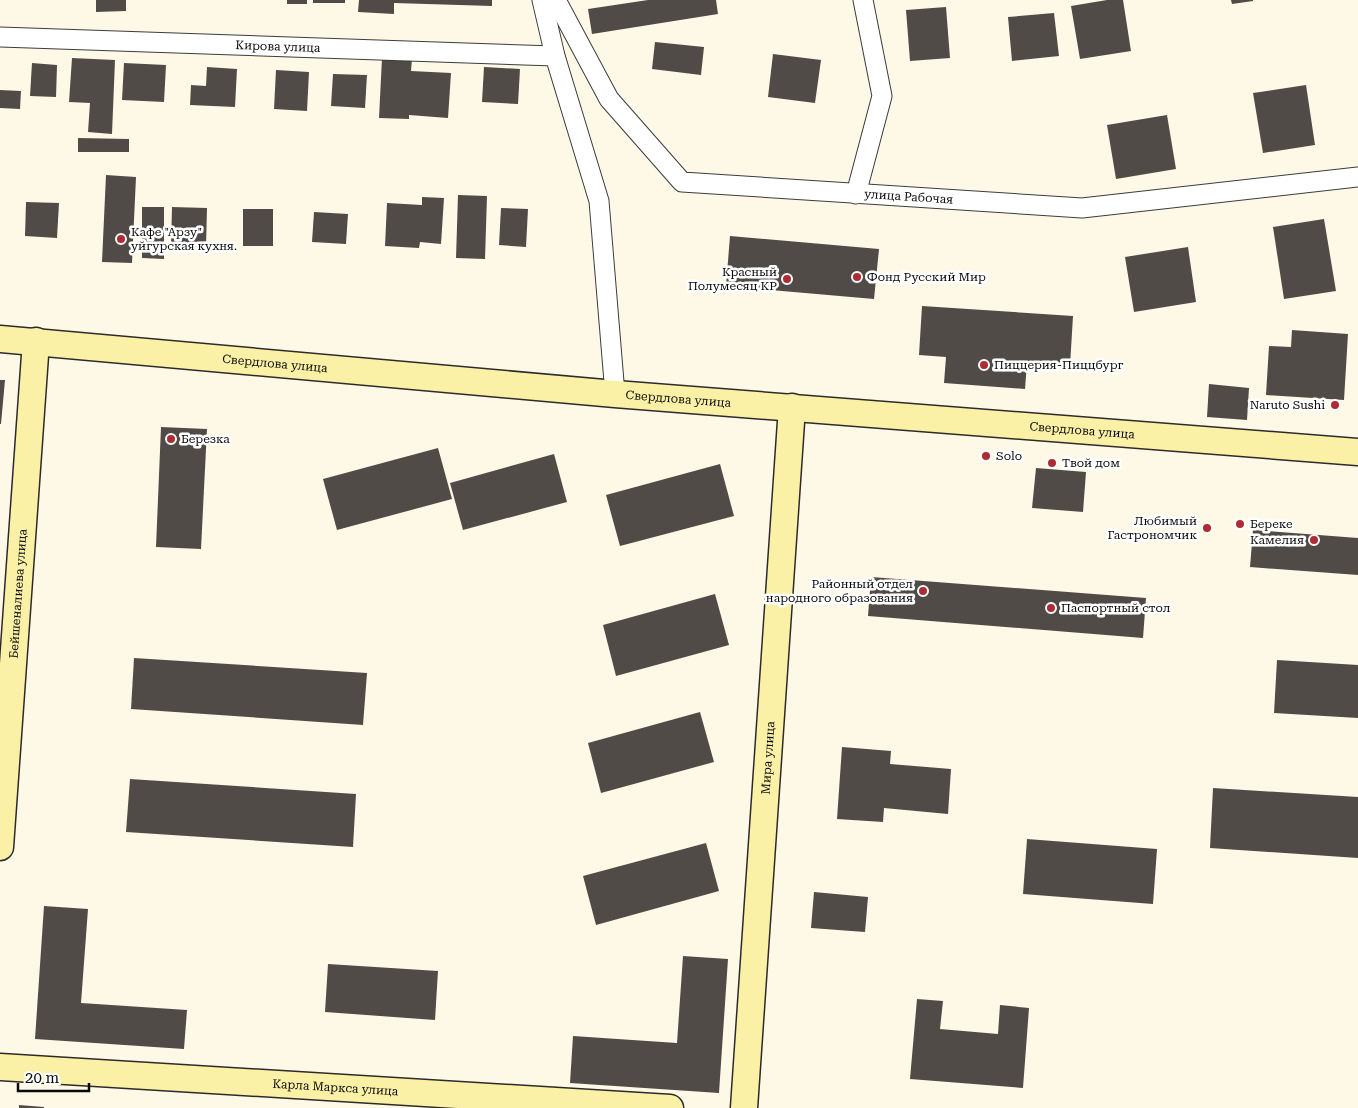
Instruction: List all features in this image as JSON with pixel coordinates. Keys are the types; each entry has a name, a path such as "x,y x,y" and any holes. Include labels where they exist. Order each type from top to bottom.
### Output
{"street":[{"path":"542,0 555,56 599,201 615,394"},
{"name":"улица Рабочая","path":"556,0 609,99 682,182 1082,208 1358,178"},
{"path":"856,194 882,96 863,0"},
{"name":"Кирова улица","path":"0,37 555,56"},
{"name":"Свердлова улица","path":"0,339 615,394 1358,452"},
{"name":"Бейшеналиева улица","path":"0,847 36,341"},
{"name":"Мира улица","path":"744,1108 792,407"},
{"name":"Карла Маркса улица","path":"0,1067 670,1108"}],"building":[{"path":"96,0 126,0 126,11 96,12"},
{"path":"287,0 307,0 307,4 287,4"},
{"path":"313,0 345,0 345,3 313,3"},
{"path":"359,0 492,0 492,6 394,3 394,14 358,12"},
{"path":"648,0 716,0 718,14 592,34 588,9"},
{"path":"1107,0 1123,0 1131,51 1080,59 1071,6"},
{"path":"1231,0 1253,0 1253,1 1232,4"},
{"path":"946,7 950,58 910,61 906,10"},
{"path":"1054,13 1059,56 1012,61 1008,17"},
{"path":"655,42 704,47 701,75 652,69"},
{"path":"773,54 821,60 815,103 768,97"},
{"path":"72,58 115,60 112,134 88,132 90,103 69,102"},
{"path":"382,58 412,59 411,71 451,73 448,118 409,115 409,119 379,118"},
{"path":"32,63 57,65 56,97 30,96"},
{"path":"124,63 166,65 164,102 122,100"},
{"path":"207,67 237,69 235,107 190,105 191,85 206,86"},
{"path":"484,67 520,69 518,104 482,102"},
{"path":"276,70 309,72 307,111 274,109"},
{"path":"333,74 367,75 365,108 331,106"},
{"path":"1306,85 1315,145 1263,153 1253,93"},
{"path":"0,90 21,91 20,109 0,108"},
{"path":"1167,115 1176,169 1116,179 1107,125"},
{"path":"78,138 129,139 129,152 78,152"},
{"path":"106,175 136,177 132,263 102,262"},
{"path":"458,195 487,196 485,259 456,258"},
{"path":"422,197 444,198 441,244 420,242 419,248 385,246 387,203 422,205"},
{"path":"26,202 59,203 57,238 25,236"},
{"path":"142,207 164,207 164,259 142,258"},
{"path":"172,207 207,208 206,247 171,246"},
{"path":"501,208 528,209 526,247 499,245"},
{"path":"243,209 273,209 273,246 243,246"},
{"path":"314,212 348,214 346,244 312,242"},
{"path":"1324,219 1336,291 1284,299 1273,227"},
{"path":"730,236 879,249 874,299 726,286"},
{"path":"1188,247 1196,302 1134,312 1125,257"},
{"path":"922,306 1073,316 1070,366 1027,363 1025,389 944,383 946,357 919,355"},
{"path":"1292,330 1348,334 1344,400 1266,395 1269,346 1291,347"},
{"path":"0,380 5,380 1,424 0,424"},
{"path":"1209,384 1249,388 1247,420 1207,417"},
{"path":"161,427 207,429 201,549 156,547"},
{"path":"438,448 452,499 337,530 323,479"},
{"path":"554,454 567,502 463,530 450,483"},
{"path":"720,464 734,516 620,546 606,495"},
{"path":"1036,468 1086,472 1083,512 1032,508"},
{"path":"1253,530 1358,538 1358,575 1250,567"},
{"path":"871,577 1146,598 1143,638 868,616"},
{"path":"715,594 729,645 616,676 603,625"},
{"path":"134,658 367,673 363,725 131,709"},
{"path":"1277,660 1358,665 1358,718 1274,713"},
{"path":"700,712 714,762 601,793 588,743"},
{"path":"842,747 891,751 890,764 951,769 948,814 884,808 883,822 837,819"},
{"path":"130,779 356,794 353,847 126,832"},
{"path":"1213,788 1358,797 1358,858 1210,848"},
{"path":"1027,839 1157,849 1153,904 1023,894"},
{"path":"706,843 719,891 596,925 583,876"},
{"path":"814,892 868,897 865,932 811,928"},
{"path":"44,906 88,909 81,1003 187,1010 184,1049 35,1039"},
{"path":"683,956 728,959 719,1093 570,1083 573,1036 677,1043"},
{"path":"328,964 438,971 435,1020 325,1012"},
{"path":"917,999 943,1001 940,1029 998,1034 1000,1005 1029,1008 1023,1088 910,1079"},
{"path":"19,1105 44,1107 44,1108 19,1108"}],"place":[{"name":"Кафе \"Арзу\" уйгурская кухня.","path":"121,239"},
{"name":"Фонд Русский Мир","path":"857,277"},
{"name":"Красный Полумесяц КР","path":"787,279"},
{"name":"Пиццерия-Пиццбург","path":"984,365"},
{"name":"Naruto Sushi","path":"1335,405"},
{"name":"Березка","path":"171,439"},
{"name":"Solo","path":"986,456"},
{"name":"Твой дом","path":"1052,463"},
{"name":"Береке","path":"1240,524"},
{"name":"Любимый Гастрономчик","path":"1207,528"},
{"name":"Камелия","path":"1314,540"},
{"name":"Районный отдел народного образования","path":"923,591"},
{"name":"Паспортный стол","path":"1051,608"}]}
